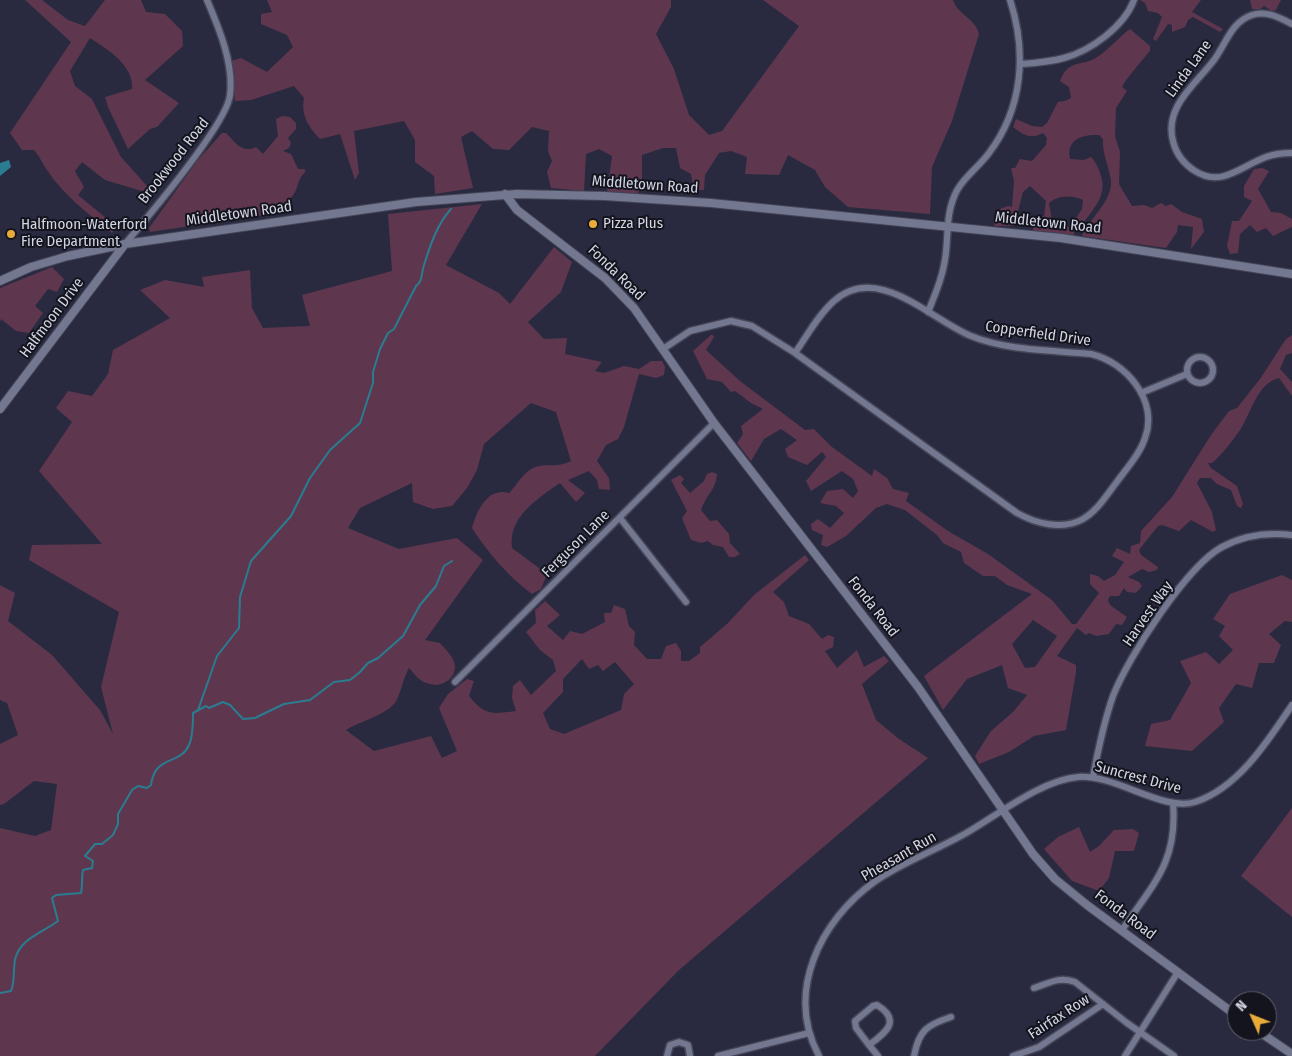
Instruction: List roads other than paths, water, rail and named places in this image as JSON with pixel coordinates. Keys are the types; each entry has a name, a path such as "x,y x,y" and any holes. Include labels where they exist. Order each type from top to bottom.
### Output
{"street":[{"name":"Brookwood Road","path":"126,244 220,122 230,96 230,75 224,48 207,0"},
{"path":"928,312 939,286 944,265 953,198 959,187 991,151 1006,125 1017,93 1021,64 1018,31 1010,0"},
{"path":"1021,64 1064,58 1087,48 1117,24 1134,0"},
{"name":"Linda Lane","path":"1292,24 1264,13 1243,19 1232,31 1216,58 1182,98 1173,115 1170,128 1174,148 1179,156 1191,168 1206,176 1227,177 1265,157 1279,153 1292,153"},
{"name":"Middletown Road","path":"0,281 31,267 68,256 126,244 416,202 506,194 596,196 711,203 949,226 1106,244 1292,274"},
{"name":"Fonda Road","path":"506,194 518,210 573,252 619,291 663,349 714,423 918,687 1033,854 1055,879 1227,1009"},
{"name":"Halfmoon Drive","path":"0,409 126,244"},
{"name":"Copperfield Drive","path":"663,349 690,331 731,321 752,326 795,353 1016,513 1029,520 1048,524 1073,523 1082,520 1099,506 1124,472 1146,436 1148,420 1141,393 1133,380 1118,365 1103,357 995,343 958,330 891,292 867,288 858,289 840,296 833,302 795,353"},
{"path":"1206,357 1212,364 1211,377 1205,382 1192,381 1187,374 1187,365 1192,358 1206,357"},
{"path":"1141,393 1187,374"},
{"name":"Ferguson Lane","path":"455,682 714,423"},
{"path":"620,518 686,602"},
{"name":"Harvest Way","path":"1093,777 1106,718 1124,672 1166,607 1201,563 1221,548 1248,537 1274,533 1292,535"},
{"name":"Suncrest Drive","path":"1004,811 1024,798 1057,782 1077,777 1093,777 1173,803 1193,802 1212,795 1229,782 1250,760 1292,705"},
{"path":"1122,930 1167,862 1174,832 1173,803"},
{"name":"Pheasant Run","path":"819,1056 809,1032 806,1002 808,976 817,948 834,921 874,882 1004,811"},
{"path":"1125,1056 1178,972"},
{"path":"1034,988 1058,979 1066,979 1075,982 1102,1004"},
{"name":"Fairfax Row","path":"1014,1056 1039,1047 1102,1004 1174,1056"},
{"path":"869,1045 887,1032 890,1025 888,1017 877,1005 866,1011 855,1021 856,1028 869,1045 878,1056"},
{"path":"914,1056 917,1040 927,1028 951,1017"},
{"path":"718,1056 809,1032"},
{"path":"1273,1041 1292,1054"},
{"path":"667,1056 670,1045 679,1042 688,1046 690,1056"}],"water":[{"path":"9,160 11,167 0,176 0,163"}],"waterway":[{"path":"198,710 217,656 239,628 240,597 251,561 291,516 310,478 330,450 360,423 373,383 373,372 380,349 388,333 394,329 416,286 420,282 434,236 451,209"},
{"path":"0,993 11,991 15,960 21,947 32,937 58,921 52,898 56,895 81,893 83,870 92,868 93,861 85,856 95,844 102,844 113,835 118,824 118,814 132,790 138,786 147,788 151,785 153,775 162,764 180,756 185,751 189,745 193,729 193,713 206,706 209,708 223,702 230,705 243,719 255,718 284,704 310,700 334,682 350,680 368,663 378,658 403,636 420,605 436,586 444,566 452,561"}],"place":[{"name":"Pizza Plus","path":"593,224"},
{"name":"Halfmoon-Waterford Fire Department","path":"11,234"}]}
